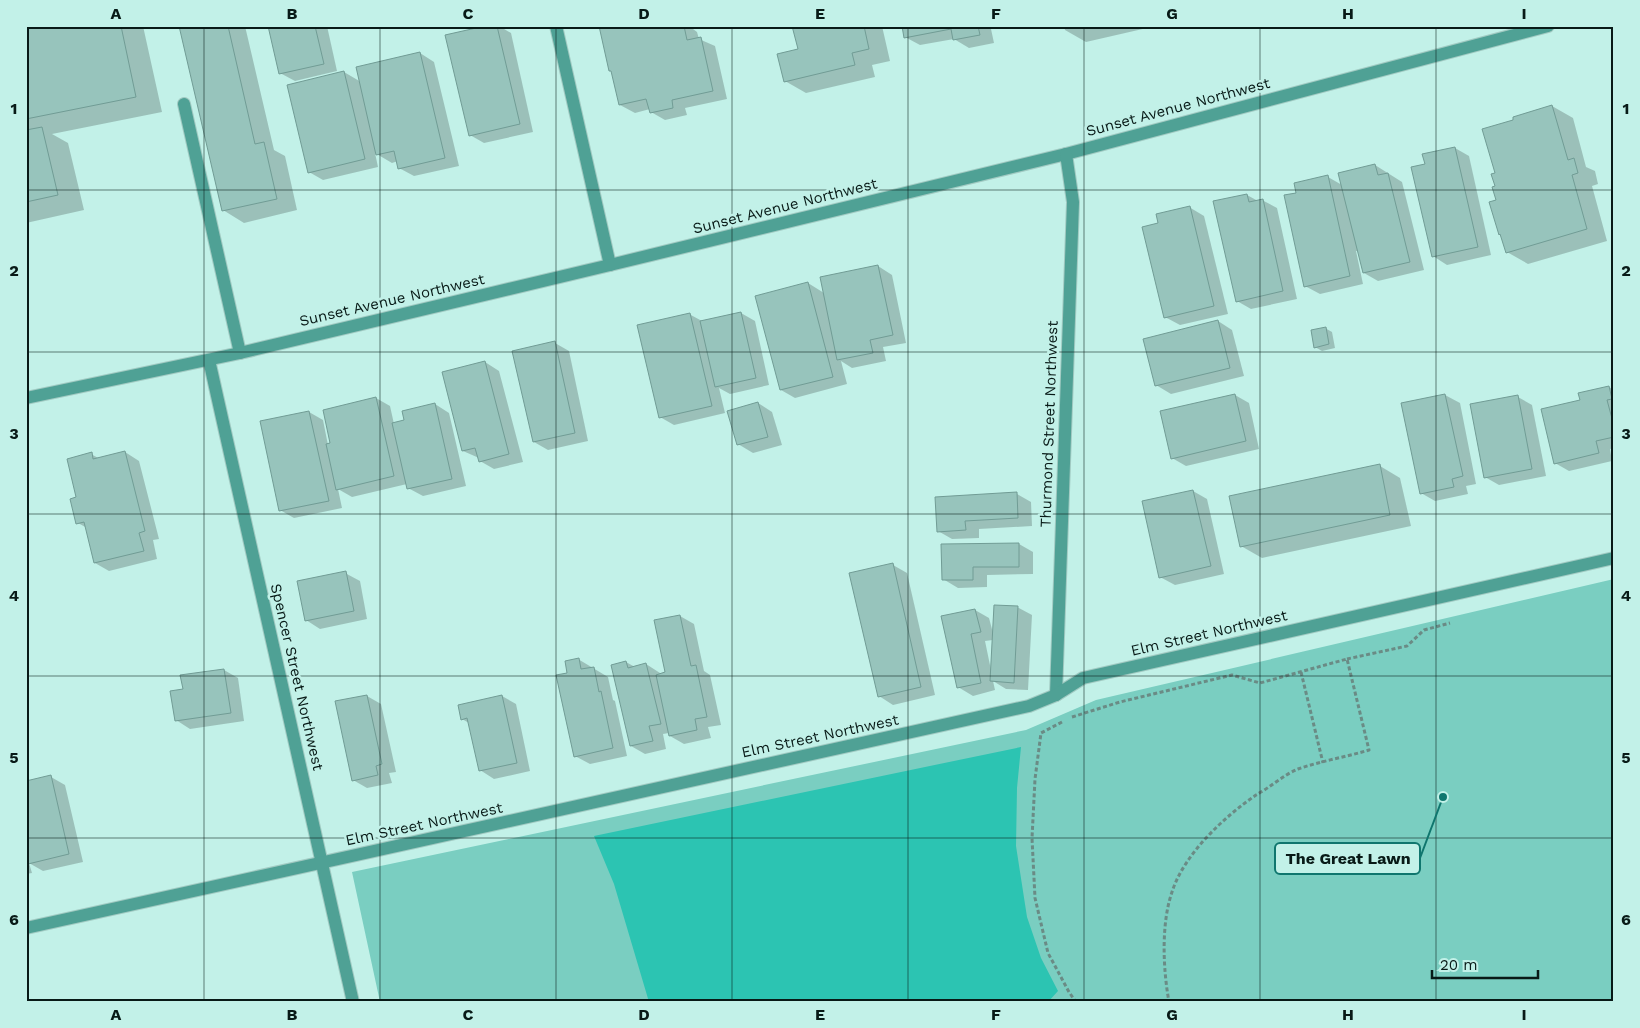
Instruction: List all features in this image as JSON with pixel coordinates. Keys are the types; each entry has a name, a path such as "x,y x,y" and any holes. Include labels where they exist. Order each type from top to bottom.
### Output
{"street":[{"path":"556,26 610,265"},
{"name":"Sunset Avenue Northwest","path":"26,398 240,353 1066,154 1548,26"},
{"path":"184,104 240,353"},
{"name":"Thurmond Street Northwest","path":"1056,695 1073,202 1066,154"},
{"name":"Spencer Street Northwest","path":"209,360 353,1002"},
{"name":"Elm Street Northwest","path":"26,928 1030,706 1056,695 1083,678 1614,558"}],"path":[{"path":"1076,1002 1048,953 1035,898 1032,838 1035,779 1041,733 1074,716 1120,702 1223,677 1232,675 1260,683 1347,659 1407,646 1424,630 1452,623"},
{"path":"1169,1002 1164,977 1164,945 1167,915 1172,892 1182,872 1210,835 1245,803 1297,770 1369,750 1347,659"},
{"path":"1301,672 1323,763"}],"green space":[{"path":"1614,579 1614,1002 380,1002 352,872 1026,730 1096,700"},
{"path":"1021,747 1017,788 1016,846 1027,917 1041,958 1058,991 1048,1002 649,1002 614,884 594,836"}],"building":[{"path":"26,26 121,26 136,97 26,119"},
{"path":"179,26 228,26 255,144 264,142 277,199 222,211"},
{"path":"268,26 315,26 324,64 279,74"},
{"path":"485,26 497,26 520,124 469,136 445,35"},
{"path":"599,26 684,26 687,40 701,37 713,91 672,100 673,108 650,113 646,99 619,105"},
{"path":"792,26 864,26 869,49 852,53 855,65 784,82 777,54 798,49"},
{"path":"902,26 978,26 980,35 953,40 951,29 904,38"},
{"path":"420,52 445,158 398,169 394,151 376,155 356,67"},
{"path":"344,71 365,159 308,173 287,85"},
{"path":"1552,105 1568,160 1574,158 1578,173 1572,175 1587,229 1506,253 1489,202 1496,200 1492,187 1495,186 1491,174 1495,173 1482,129 1513,120 1513,117"},
{"path":"42,127 58,195 26,202 26,130"},
{"path":"1455,147 1478,247 1432,257 1411,167 1425,164 1422,154"},
{"path":"1375,164 1378,175 1388,173 1410,262 1363,273 1338,173"},
{"path":"1328,175 1350,276 1304,287 1284,195 1296,193 1294,183"},
{"path":"1247,194 1249,202 1263,199 1283,291 1236,302 1213,201"},
{"path":"1190,206 1214,306 1164,318 1142,227 1158,223 1156,214"},
{"path":"878,265 893,335 870,340 873,353 837,360 820,277"},
{"path":"808,282 833,377 780,390 755,296"},
{"path":"741,312 756,378 715,387 700,321"},
{"path":"690,313 712,406 659,418 637,325"},
{"path":"1218,320 1230,368 1155,386 1143,339"},
{"path":"1326,327 1329,344 1314,348 1311,330"},
{"path":"555,341 575,433 533,442 512,351"},
{"path":"485,361 509,454 479,462 475,448 462,451 442,372"},
{"path":"1609,386 1612,399 1607,400 1614,426 1614,437 1596,441 1599,453 1554,464 1541,409 1580,400 1578,393"},
{"path":"1235,394 1246,441 1171,459 1160,411"},
{"path":"1445,394 1463,476 1452,479 1454,487 1420,494 1401,403"},
{"path":"1518,395 1532,469 1484,478 1470,404"},
{"path":"376,397 394,476 336,490 326,444 330,443 323,410"},
{"path":"758,402 768,437 737,445 727,411"},
{"path":"435,403 452,479 407,489 392,423 404,420 402,411"},
{"path":"309,411 329,501 279,511 260,421"},
{"path":"125,451 145,531 139,533 144,551 94,563 84,522 76,524 70,499 76,497 67,459 92,452 93,459"},
{"path":"1380,464 1390,515 1240,547 1229,496"},
{"path":"1193,490 1211,566 1159,578 1142,501"},
{"path":"1017,492 1018,518 965,521 966,530 937,532 935,497"},
{"path":"1019,543 1019,567 973,567 973,580 942,580 941,544"},
{"path":"893,563 921,687 878,697 849,573"},
{"path":"346,571 354,611 305,621 297,581"},
{"path":"994,605 1018,606 1014,683 990,681"},
{"path":"975,609 981,632 971,634 981,683 957,688 941,616"},
{"path":"680,615 691,666 696,665 707,717 695,719 697,730 669,736 656,675 665,672 654,620"},
{"path":"579,658 581,669 594,667 613,748 574,757 556,675 567,673 565,661"},
{"path":"626,661 628,668 646,663 661,724 649,726 653,741 630,746 611,665"},
{"path":"224,669 231,713 175,721 170,691 183,689 180,675"},
{"path":"367,695 382,764 376,766 378,775 352,781 335,701"},
{"path":"502,695 517,763 479,771 467,718 461,720 458,705"},
{"path":"51,775 69,854 28,864 26,856 26,781"}],"place":[{"name":"The Great Lawn","path":"1443,797"}]}
